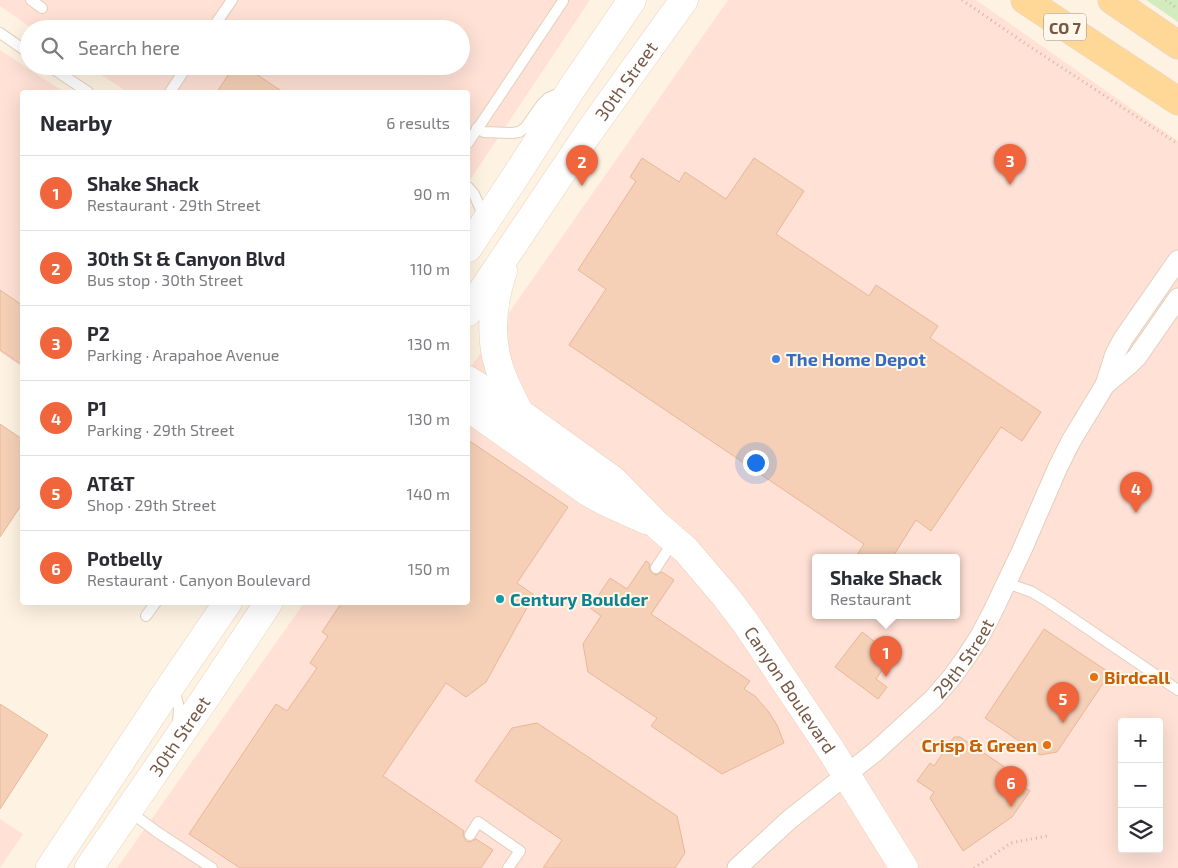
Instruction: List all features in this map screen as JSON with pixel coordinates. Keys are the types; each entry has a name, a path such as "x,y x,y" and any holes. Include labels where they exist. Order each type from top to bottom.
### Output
{"main road":[{"path":"470,245 632,0"},
{"name":"30th Street","path":"470,309 589,132 684,0"},
{"name":"CO 7","path":"1025,0 1178,101"},
{"path":"1112,0 1178,45"},
{"path":"512,247 498,288 493,332 499,367 520,413"},
{"name":"Canyon Boulevard","path":"470,381 520,413 613,480 666,533 686,550 745,622 804,708 904,868"},
{"name":"Canyon Boulevard","path":"470,408 588,492 666,533"},
{"path":"470,422 496,428"},
{"name":"30th Street","path":"50,868 226,605"},
{"name":"30th Street","path":"89,868 267,605"}],"street":[{"name":"29th Street","path":"738,868 789,820 875,752 933,699 952,678 980,636 1007,583 1058,467 1105,384 1115,354 1123,339 1178,260"},
{"name":"29th Street","path":"1105,384 1129,366 1178,298"}],"lane":[{"path":"31,0 42,8"},
{"path":"218,20 232,0"},
{"path":"470,139 563,1"},
{"path":"0,33 20,46"},
{"path":"62,75 85,90"},
{"path":"171,90 182,75"},
{"path":"477,128 484,132 519,132 526,128 548,98 572,88"},
{"path":"470,189 486,220"},
{"path":"656,568 666,533"},
{"path":"1007,583 1032,592 1050,602 1178,690"},
{"path":"146,616 154,605"},
{"path":"172,684 180,708 177,739"},
{"path":"129,811 212,868"},
{"path":"470,834 478,822 520,851 508,868"}],"path":[{"path":"962,0 1178,144"},
{"path":"1166,0 1178,9"},
{"path":"974,868 1011,843 1048,836"}],"shaded area":[{"path":"0,0 590,0 470,180 470,90 124,90 102,75 470,75 470,20 20,20 0,6"},
{"path":"728,0 976,0 1178,141 1178,868 117,868 303,605 470,605 470,368"},
{"path":"0,50 20,63 20,75 38,75 61,90 20,90 20,366 0,352"},
{"path":"0,819 23,834 0,868"}],"green space":[{"path":"1146,0 1178,0 1178,22"}],"building":[{"path":"228,75 258,75 280,90 218,90"},
{"name":"The Home Depot","path":"642,158 679,182 685,172 726,199 754,158 804,191 776,234 869,296 876,285 938,326 930,338 1041,412 1022,441 1001,427 931,531 916,520 895,554 858,554 864,544 569,345 606,289 578,270 636,181 630,177"},
{"path":"0,290 20,304 20,364 0,350"},
{"path":"0,424 20,438 20,507 0,537"},
{"path":"470,441 568,507 517,583 534,595 486,682 466,697 446,683 383,776 464,831 463,835 466,841 470,842 476,839 493,850 481,868 240,868 189,834 276,704 287,711 317,668 310,663 328,636 322,632 340,605 470,605"},
{"path":"646,561 650,564 649,568 652,573 656,575 662,572 674,580 651,614 750,681 744,689 755,696 768,711 777,725 784,743 722,774 651,726 657,718 588,672 583,644 601,616 590,608 610,578 627,589"},
{"path":"1044,629 1110,673 1057,752 1040,755 985,718"},
{"path":"862,632 892,655 876,679 887,687 878,699 835,667"},
{"path":"0,704 48,735 0,809"},
{"path":"537,723 677,816 685,853 675,868 543,868 562,840 475,781 512,728"},
{"path":"954,737 960,737 1015,774 1012,779 1030,791 1012,817 963,851 930,798 934,792 917,781 930,763 934,766"}],"place":[{"name":"P2","path":"1010,185"},
{"name":"30th St & Canyon Blvd","path":"582,186"},
{"name":"The Home Depot","path":"776,359"},
{"name":"P1","path":"1136,513"},
{"name":"Century Boulder","path":"500,599"},
{"name":"Shake Shack","path":"886,677"},
{"name":"Birdcall","path":"1094,677"},
{"name":"AT&T","path":"1063,723"},
{"name":"Crisp & Green","path":"1047,745"},
{"name":"Potbelly","path":"1011,807"}]}
